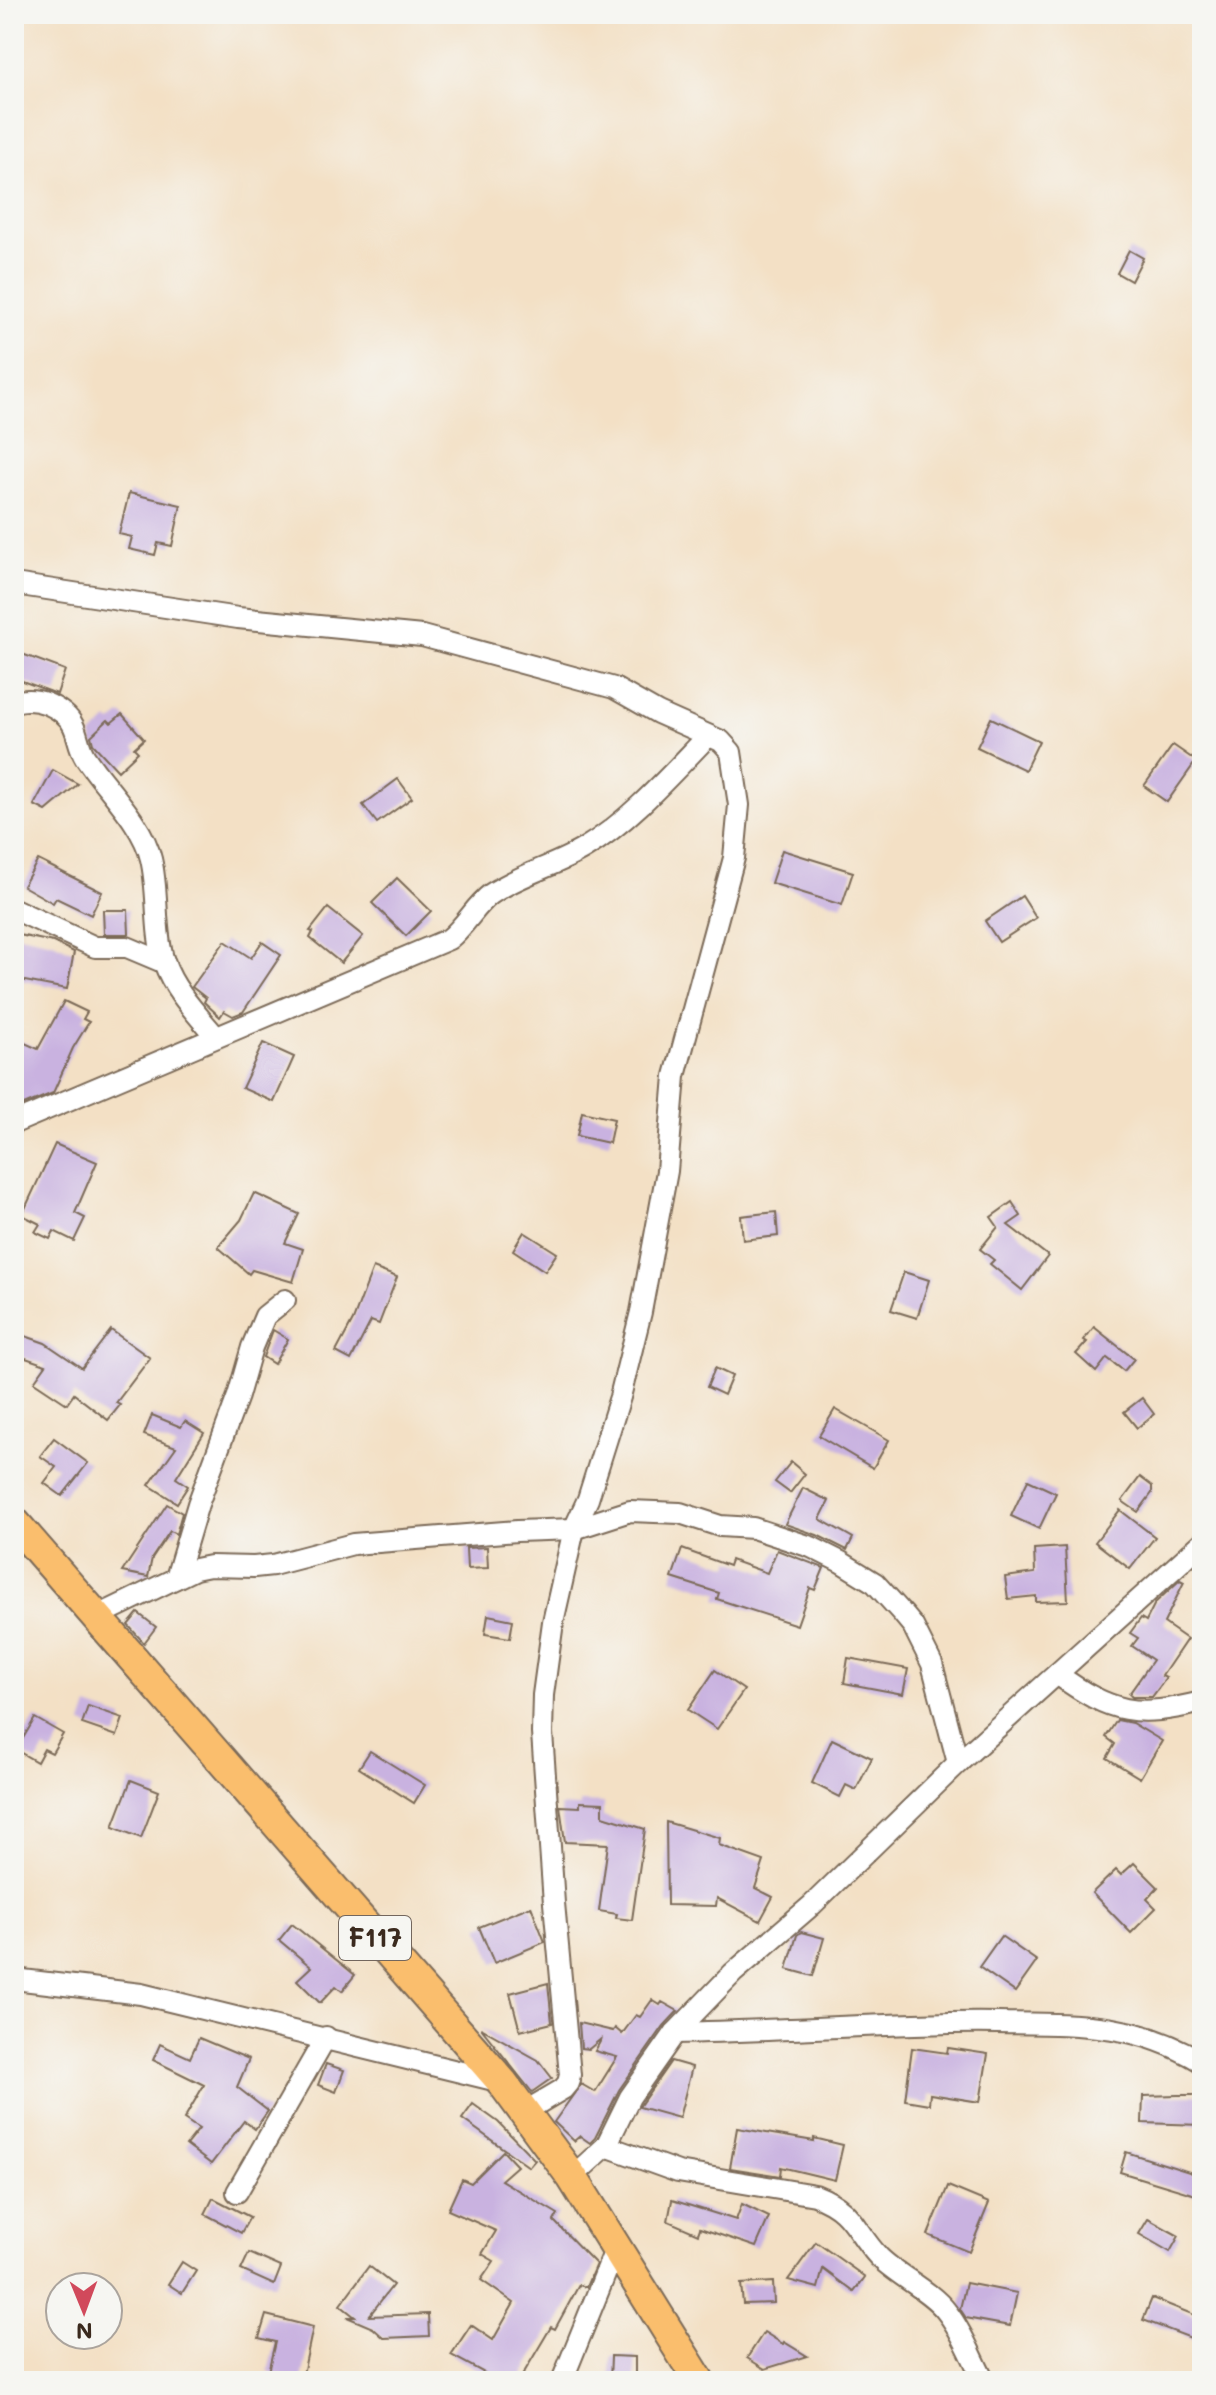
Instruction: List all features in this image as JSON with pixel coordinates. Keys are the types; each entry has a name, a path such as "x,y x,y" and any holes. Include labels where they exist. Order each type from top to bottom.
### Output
{"main road":[{"name":"F117","path":"14,1522 502,2082 572,2177 699,2381"}],"street":[{"path":"14,584 238,618 422,636 614,688 658,713 721,741 731,752 739,805 734,858 675,1076 667,1171 641,1312 620,1397 588,1499 574,1529 553,1622 542,1708 554,1903 570,2075 563,2089 524,2112"},
{"path":"14,702 35,698 64,714 76,728 83,755 146,844 151,859 160,944 165,963 176,987 216,1037"},
{"path":"14,1123 449,939 465,926 488,897 589,846 640,803 708,736"},
{"path":"14,909 95,947 127,947 165,963"},
{"path":"176,1578 252,1347 265,1316 285,1300"},
{"path":"96,1617 195,1569 210,1566 273,1565 353,1544 574,1529 630,1511 680,1513 710,1524 753,1528 784,1537 811,1547 875,1583 913,1626 932,1664 958,1763"},
{"path":"572,2177 606,2146 630,2097 675,2033 733,1973 812,1905 958,1763 1202,1543"},
{"path":"1057,1674 1107,1705 1122,1710 1154,1713 1202,1702"},
{"path":"14,1979 141,1994 502,2082"},
{"path":"675,2033 975,2022 1070,2023 1135,2032 1157,2039 1202,2062"},
{"path":"237,2192 326,2037"},
{"path":"606,2146 678,2172 815,2195 834,2203 850,2215 880,2258 945,2309 984,2381"},
{"path":"562,2381 615,2250"}],"building":[{"path":"1129,250 1143,258 1131,281 1117,273"},
{"path":"129,493 181,505 172,546 158,543 155,555 129,549 132,537 119,534"},
{"path":"14,651 65,670 57,694 14,678"},
{"path":"122,714 144,739 134,748 138,752 118,771 93,744 91,736 108,720 111,723"},
{"path":"991,718 1039,741 1025,770 977,747"},
{"path":"1173,745 1196,761 1167,802 1144,786"},
{"path":"53,770 78,784 46,811 34,805"},
{"path":"398,779 412,798 377,823 363,805"},
{"path":"782,850 853,872 842,905 771,883"},
{"path":"38,860 102,892 91,915 56,898 53,903 23,886"},
{"path":"397,878 431,911 406,936 372,903"},
{"path":"1022,896 1036,918 999,942 985,921"},
{"path":"328,908 363,936 341,963 310,938 313,932 310,931"},
{"path":"103,910 128,910 129,934 104,934"},
{"path":"14,934 53,942 74,952 67,989 14,979"},
{"path":"225,941 251,958 262,942 281,955 243,1012 233,1016 224,1011 220,1017 204,1002 206,998 192,987"},
{"path":"64,1001 87,1012 83,1019 89,1022 73,1048 53,1093 14,1109 14,1038 38,1049"},
{"path":"263,1043 294,1057 274,1102 242,1088"},
{"path":"582,1112 614,1119 609,1143 577,1136"},
{"path":"55,1144 97,1162 75,1213 85,1218 74,1241 54,1231 50,1239 35,1232 40,1224 22,1215"},
{"path":"254,1193 299,1214 285,1243 303,1249 293,1282 252,1270 249,1274 218,1247 241,1220"},
{"path":"1012,1202 1021,1216 1008,1225 1048,1256 1022,1290 990,1264 994,1260 980,1249 998,1227 991,1217"},
{"path":"776,1212 778,1236 743,1240 741,1216"},
{"path":"524,1232 557,1253 545,1271 513,1250"},
{"path":"373,1268 397,1277 379,1324 371,1321 351,1360 336,1352 353,1320"},
{"path":"904,1272 929,1280 917,1318 891,1310"},
{"path":"1094,1327 1134,1359 1124,1371 1107,1358 1096,1372 1076,1354 1087,1342 1084,1340"},
{"path":"111,1330 150,1358 116,1403 120,1405 108,1420 74,1394 67,1404 34,1382 46,1365 14,1354 14,1332 45,1343 82,1368"},
{"path":"273,1330 288,1339 274,1364 263,1357"},
{"path":"715,1368 732,1376 724,1395 707,1387"},
{"path":"1142,1398 1154,1414 1137,1428 1124,1412"},
{"path":"835,1409 889,1440 873,1468 819,1436"},
{"path":"152,1415 181,1427 185,1421 204,1433 176,1478 188,1486 177,1503 149,1485 176,1447 144,1435"},
{"path":"54,1438 88,1463 62,1496 44,1483 56,1467 40,1456"},
{"path":"791,1462 805,1474 790,1493 775,1482"},
{"path":"1140,1477 1152,1486 1152,1493 1138,1512 1122,1501"},
{"path":"1028,1480 1056,1493 1039,1529 1011,1516"},
{"path":"803,1488 829,1501 820,1519 853,1538 847,1550 785,1524"},
{"path":"167,1504 182,1513 176,1534 170,1531 152,1558 148,1577 122,1572"},
{"path":"1120,1510 1155,1537 1130,1569 1095,1542"},
{"path":"487,1547 488,1568 467,1569 466,1548"},
{"path":"1065,1547 1068,1601 1036,1602 1036,1596 1008,1599 1005,1577 1035,1573 1034,1549"},
{"path":"682,1549 729,1566 731,1560 767,1573 777,1550 824,1568 815,1590 810,1588 797,1625 717,1599 719,1593 672,1578"},
{"path":"1180,1580 1184,1582 1164,1623 1187,1639 1152,1697 1132,1697 1129,1694 1153,1660 1132,1646 1138,1638 1130,1633 1141,1618 1146,1621 1155,1603"},
{"path":"138,1613 156,1627 144,1643 128,1625"},
{"path":"488,1615 513,1620 510,1638 485,1634"},
{"path":"848,1658 908,1669 903,1694 844,1683"},
{"path":"715,1670 744,1690 717,1729 688,1710"},
{"path":"88,1706 123,1718 117,1736 82,1724"},
{"path":"35,1718 63,1734 52,1753 44,1749 37,1762 16,1750"},
{"path":"1117,1720 1132,1723 1162,1741 1140,1778 1107,1758 1115,1744 1106,1737"},
{"path":"832,1739 872,1758 856,1790 846,1785 840,1797 812,1783"},
{"path":"370,1751 425,1785 414,1803 359,1768"},
{"path":"131,1780 159,1791 141,1838 113,1827"},
{"path":"580,1802 603,1803 603,1816 645,1829 632,1920 599,1911 608,1844 565,1842 560,1806 580,1807"},
{"path":"666,1822 720,1838 719,1845 764,1861 755,1888 773,1897 760,1921 717,1898 716,1906 667,1905"},
{"path":"1134,1863 1158,1887 1147,1899 1156,1908 1131,1933 1092,1893 1116,1870 1121,1875"},
{"path":"531,1906 545,1942 494,1963 479,1927"},
{"path":"292,1924 355,1975 342,1991 336,1986 320,2003 297,1980 311,1967 279,1940"},
{"path":"801,1932 824,1938 813,1976 787,1969 797,1935"},
{"path":"1001,1936 1037,1961 1015,1992 979,1967"},
{"path":"548,1983 552,2023 520,2031 510,1993"},
{"path":"652,2000 678,2011 619,2090 595,2138 590,2143 580,2136 574,2141 554,2122 581,2084 595,2092 617,2057 595,2051 602,2038 589,2049 581,2048 579,2023 613,2031 615,2028 622,2034"},
{"path":"481,2028 538,2060 552,2078 532,2092"},
{"path":"199,2038 249,2059 237,2087 268,2111 255,2129 244,2121 211,2164 186,2145 199,2129 184,2119 204,2085 153,2060 160,2044 190,2058"},
{"path":"912,2048 947,2053 948,2048 988,2054 980,2102 930,2094 929,2104 905,2100"},
{"path":"671,2061 692,2067 679,2118 639,2107"},
{"path":"326,2064 344,2070 336,2092 318,2085"},
{"path":"1202,2095 1202,2125 1142,2123 1143,2096"},
{"path":"473,2104 498,2122 535,2160 529,2167 462,2119"},
{"path":"737,2128 843,2145 835,2180 781,2167 780,2176 730,2168"},
{"path":"503,2151 517,2166 501,2180 558,2214 554,2221 596,2264 586,2287 579,2285 555,2329 551,2327 519,2381 499,2381 451,2355 471,2325 493,2340 514,2303 481,2280 494,2261 482,2254 496,2231 448,2210 462,2179 471,2183"},
{"path":"1126,2152 1202,2176 1202,2197 1120,2172"},
{"path":"948,2186 989,2203 969,2252 928,2235"},
{"path":"213,2198 250,2217 241,2233 205,2214"},
{"path":"672,2200 736,2220 742,2204 769,2217 756,2247 700,2228 698,2234 668,2221"},
{"path":"1148,2219 1179,2236 1170,2252 1139,2234"},
{"path":"816,2242 865,2277 854,2292 823,2269 818,2288 788,2280"},
{"path":"249,2253 281,2267 274,2285 241,2270"},
{"path":"182,2262 196,2271 182,2293 168,2284"},
{"path":"369,2266 393,2285 369,2316 428,2314 429,2336 384,2338 373,2328 347,2317 355,2317 340,2305"},
{"path":"773,2282 774,2303 743,2304 741,2284"},
{"path":"966,2283 1017,2293 1010,2326 966,2318 960,2309"},
{"path":"1152,2298 1202,2318 1196,2340 1143,2320"},
{"path":"266,2315 313,2327 302,2379 268,2372 275,2342 259,2338"},
{"path":"764,2332 807,2356 765,2369 747,2358"},
{"path":"611,2356 635,2357 635,2381 610,2381"}]}
